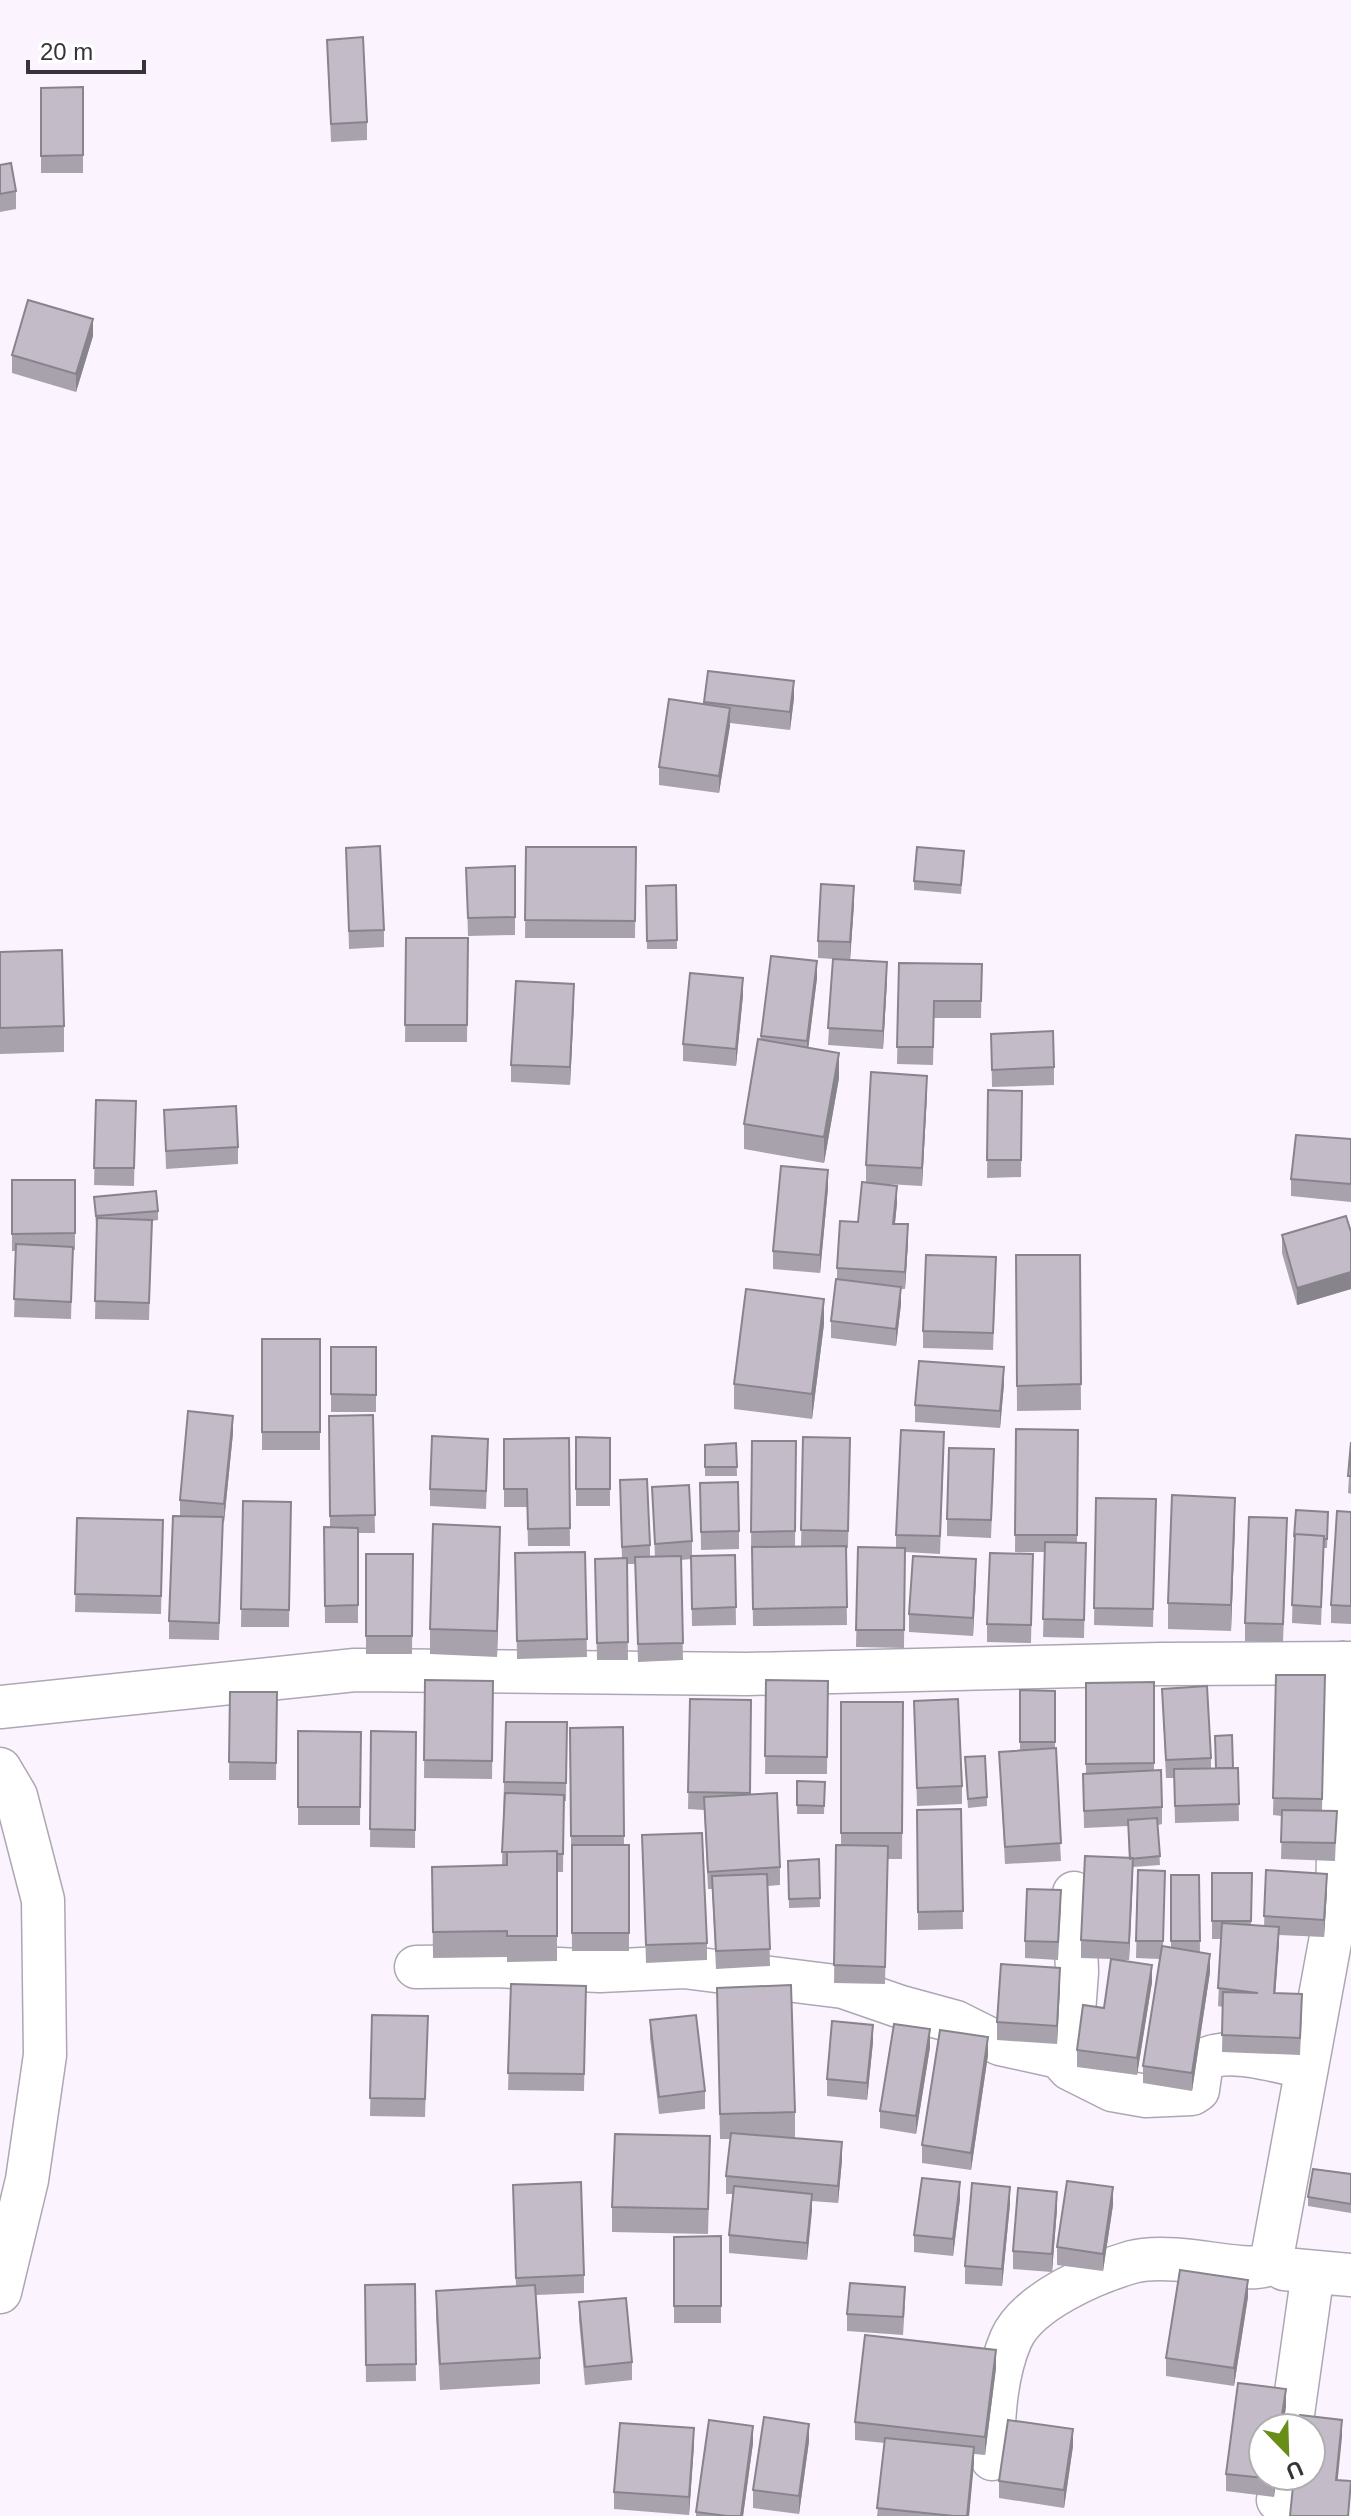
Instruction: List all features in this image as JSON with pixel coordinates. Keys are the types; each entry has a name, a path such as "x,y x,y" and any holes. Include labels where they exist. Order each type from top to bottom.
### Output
{"street":[{"path":"0,1707 355,1670 747,1674 1161,1664 1347,1663 1337,1904 1277,2235 1271,2263 1266,2267"},
{"path":"0,1769 16,1796 43,1900 45,2055 27,2180 0,2292"},
{"path":"1059,2057 1073,2026 1077,1972 1074,1893"},
{"path":"416,1967 495,1966 600,1971 684,1967 843,1987 956,2022 1000,2044 1059,2057 1070,2069 1112,2090 1146,2096 1192,2094 1198,2090 1202,2061 1209,2057 1231,2055 1262,2058 1307,2068"},
{"path":"992,2459 999,2373 1013,2335 1035,2308 1083,2280 1135,2261 1184,2260 1332,2273 1295,2412"}],"building":[{"path":"363,37 367,122 331,124 327,40"},
{"path":"83,87 83,155 41,156 41,88"},
{"path":"11,163 16,191 0,194 0,165"},
{"path":"28,300 93,319 76,374 12,355"},
{"path":"708,671 794,681 790,712 704,702"},
{"path":"669,699 730,708 719,776 659,767"},
{"path":"380,846 384,930 349,931 346,848"},
{"path":"526,847 636,847 635,921 525,920"},
{"path":"917,847 964,851 961,885 914,881"},
{"path":"515,866 515,917 468,918 466,868"},
{"path":"821,884 854,886 850,942 818,941"},
{"path":"676,885 677,940 647,941 646,886"},
{"path":"406,938 468,938 467,1025 405,1025"},
{"path":"62,950 64,1026 0,1028 0,952"},
{"path":"771,956 817,961 807,1041 761,1036"},
{"path":"833,959 887,962 883,1031 828,1028"},
{"path":"899,963 982,964 981,1001 934,1001 933,1047 897,1047"},
{"path":"690,973 743,978 736,1049 683,1044"},
{"path":"516,981 574,984 570,1067 511,1065"},
{"path":"1053,1031 1054,1067 992,1070 991,1034"},
{"path":"758,1039 839,1053 824,1137 744,1124"},
{"path":"871,1072 927,1076 922,1168 866,1165"},
{"path":"988,1090 1022,1091 1021,1160 987,1160"},
{"path":"96,1100 136,1101 134,1168 94,1168"},
{"path":"236,1106 238,1147 166,1151 164,1110"},
{"path":"1296,1135 1351,1139 1351,1184 1291,1179"},
{"path":"781,1166 828,1170 820,1255 773,1251"},
{"path":"12,1180 75,1180 75,1233 12,1234"},
{"path":"862,1182 897,1186 893,1224 908,1224 905,1272 837,1268 840,1221 858,1222"},
{"path":"156,1191 158,1211 96,1216 94,1197"},
{"path":"1346,1216 1351,1232 1351,1272 1297,1288 1282,1235"},
{"path":"97,1218 152,1220 149,1303 95,1301"},
{"path":"16,1244 73,1247 71,1302 14,1299"},
{"path":"926,1255 996,1257 993,1333 923,1331"},
{"path":"1016,1255 1080,1255 1081,1384 1017,1386"},
{"path":"836,1279 901,1287 896,1329 831,1321"},
{"path":"746,1289 824,1299 812,1394 734,1384"},
{"path":"262,1339 320,1339 320,1432 262,1432"},
{"path":"331,1347 376,1347 376,1395 331,1394"},
{"path":"919,1361 1004,1367 1000,1411 915,1405"},
{"path":"188,1411 233,1416 224,1504 180,1500"},
{"path":"373,1415 375,1515 330,1516 329,1416"},
{"path":"1016,1429 1078,1430 1077,1535 1015,1535"},
{"path":"901,1430 944,1432 940,1536 896,1535"},
{"path":"432,1436 488,1439 486,1491 430,1489"},
{"path":"576,1437 610,1438 610,1489 576,1489"},
{"path":"803,1437 850,1438 848,1531 801,1530"},
{"path":"569,1438 570,1528 528,1529 527,1489 504,1489 504,1439"},
{"path":"752,1441 796,1441 795,1531 751,1532"},
{"path":"1351,1442 1351,1476 1348,1476"},
{"path":"736,1443 737,1467 705,1467 705,1445"},
{"path":"949,1448 994,1449 991,1520 947,1519"},
{"path":"647,1479 650,1545 622,1547 620,1480"},
{"path":"738,1482 739,1531 701,1532 700,1483"},
{"path":"689,1485 692,1541 655,1544 652,1487"},
{"path":"1172,1495 1235,1498 1231,1605 1168,1603"},
{"path":"1096,1498 1156,1499 1153,1609 1094,1608"},
{"path":"243,1501 291,1502 289,1610 241,1609"},
{"path":"1296,1510 1328,1512 1327,1539 1324,1536 1295,1534 1294,1537"},
{"path":"1337,1511 1351,1512 1351,1606 1331,1605"},
{"path":"173,1516 223,1517 219,1623 169,1621"},
{"path":"1249,1517 1287,1518 1283,1624 1245,1623"},
{"path":"77,1518 163,1520 161,1596 75,1594"},
{"path":"433,1524 500,1527 497,1631 430,1629"},
{"path":"324,1527 358,1528 358,1605 325,1606"},
{"path":"1295,1534 1324,1536 1321,1607 1292,1605"},
{"path":"1045,1542 1086,1543 1084,1620 1043,1619"},
{"path":"846,1546 847,1607 753,1609 752,1547"},
{"path":"858,1547 905,1548 904,1630 856,1630"},
{"path":"585,1552 587,1639 517,1641 515,1553"},
{"path":"990,1553 1033,1554 1031,1625 987,1624"},
{"path":"366,1554 413,1554 412,1636 366,1636"},
{"path":"735,1555 736,1607 692,1609 691,1556"},
{"path":"681,1556 683,1643 638,1644 635,1557"},
{"path":"913,1556 976,1559 973,1618 909,1614"},
{"path":"627,1558 628,1642 597,1643 595,1559"},
{"path":"1276,1675 1325,1675 1322,1799 1273,1798"},
{"path":"425,1680 493,1681 492,1761 424,1760"},
{"path":"766,1680 828,1681 827,1757 765,1756"},
{"path":"1154,1682 1154,1763 1086,1764 1086,1683"},
{"path":"1207,1686 1211,1758 1166,1760 1162,1689"},
{"path":"1020,1690 1055,1691 1055,1742 1020,1742"},
{"path":"230,1692 277,1692 276,1763 229,1762"},
{"path":"690,1699 751,1700 750,1793 688,1792"},
{"path":"958,1699 962,1786 917,1788 914,1701"},
{"path":"841,1702 903,1702 902,1833 841,1833"},
{"path":"506,1722 567,1722 566,1783 504,1782"},
{"path":"623,1727 624,1836 571,1836 570,1728"},
{"path":"298,1731 361,1732 360,1807 298,1807"},
{"path":"371,1731 416,1732 415,1830 370,1829"},
{"path":"1232,1735 1233,1768 1216,1768 1215,1736"},
{"path":"1056,1748 1061,1843 1005,1847 999,1752"},
{"path":"985,1756 987,1797 968,1799 965,1757"},
{"path":"1238,1768 1239,1804 1175,1806 1174,1769"},
{"path":"1161,1770 1162,1807 1084,1811 1083,1774"},
{"path":"797,1781 825,1782 824,1806 797,1805"},
{"path":"505,1793 564,1795 563,1854 557,1854 557,1851 502,1852"},
{"path":"777,1793 780,1867 708,1872 704,1797"},
{"path":"961,1809 963,1911 918,1912 917,1810"},
{"path":"1282,1810 1337,1811 1335,1843 1281,1842"},
{"path":"1157,1818 1160,1856 1130,1859 1128,1820"},
{"path":"702,1833 707,1943 646,1945 642,1835"},
{"path":"572,1845 629,1845 629,1933 572,1933"},
{"path":"836,1845 888,1846 885,1967 834,1965"},
{"path":"557,1851 557,1936 507,1936 507,1931 433,1932 432,1867 507,1865 507,1852"},
{"path":"1085,1856 1133,1858 1129,1943 1081,1940"},
{"path":"819,1859 820,1898 789,1899 788,1861"},
{"path":"1138,1870 1165,1871 1163,1941 1136,1941"},
{"path":"1266,1870 1327,1874 1324,1920 1264,1916"},
{"path":"1212,1873 1252,1873 1251,1921 1212,1921"},
{"path":"767,1874 770,1949 716,1951 712,1876"},
{"path":"1171,1875 1199,1875 1200,1941 1171,1941"},
{"path":"1027,1889 1061,1890 1058,1942 1025,1941"},
{"path":"1222,1923 1279,1927 1274,1993 1302,1994 1300,2038 1222,2035 1223,1992 1258,1993 1218,1988"},
{"path":"1162,1946 1210,1954 1192,2073 1143,2066"},
{"path":"1111,1959 1152,1965 1137,2058 1077,2050 1083,2005 1104,2008"},
{"path":"1001,1964 1060,1968 1057,2026 997,2022"},
{"path":"511,1984 586,1986 584,2074 508,2073"},
{"path":"791,1985 795,2112 720,2114 717,1988"},
{"path":"372,2015 428,2016 425,2099 370,2098"},
{"path":"696,2015 705,2091 659,2097 650,2020"},
{"path":"832,2021 873,2025 867,2083 827,2079"},
{"path":"894,2024 930,2029 916,2116 880,2111"},
{"path":"940,2030 988,2037 971,2153 922,2145"},
{"path":"731,2133 842,2142 838,2186 726,2176"},
{"path":"615,2134 710,2136 708,2209 612,2207"},
{"path":"1313,2169 1351,2174 1351,2204 1308,2197"},
{"path":"922,2178 960,2182 953,2239 914,2235"},
{"path":"1067,2181 1113,2187 1103,2254 1057,2247"},
{"path":"581,2182 584,2275 516,2278 513,2185"},
{"path":"972,2183 1010,2187 1002,2269 965,2266"},
{"path":"734,2186 812,2194 807,2243 729,2235"},
{"path":"1018,2188 1057,2192 1052,2254 1013,2251"},
{"path":"721,2236 721,2306 674,2306 674,2237"},
{"path":"1180,2270 1248,2280 1234,2368 1166,2358"},
{"path":"850,2283 905,2287 903,2317 847,2314"},
{"path":"415,2284 416,2364 366,2365 365,2285"},
{"path":"535,2285 540,2358 440,2364 436,2291"},
{"path":"626,2298 632,2362 585,2367 579,2302"},
{"path":"865,2335 996,2350 985,2437 855,2422"},
{"path":"1238,2383 1286,2389 1282,2412 1247,2412 1247,2476 1226,2474"},
{"path":"764,2417 809,2424 799,2496 753,2490"},
{"path":"1327,2418 1342,2420 1336,2480 1351,2481 1348,2516 1290,2516 1292,2492 1327,2492"},
{"path":"709,2420 753,2426 741,2516 696,2512"},
{"path":"1008,2420 1073,2429 1064,2490 999,2481"},
{"path":"620,2423 694,2428 689,2497 614,2492"},
{"path":"885,2438 974,2447 967,2516 877,2508"}]}
